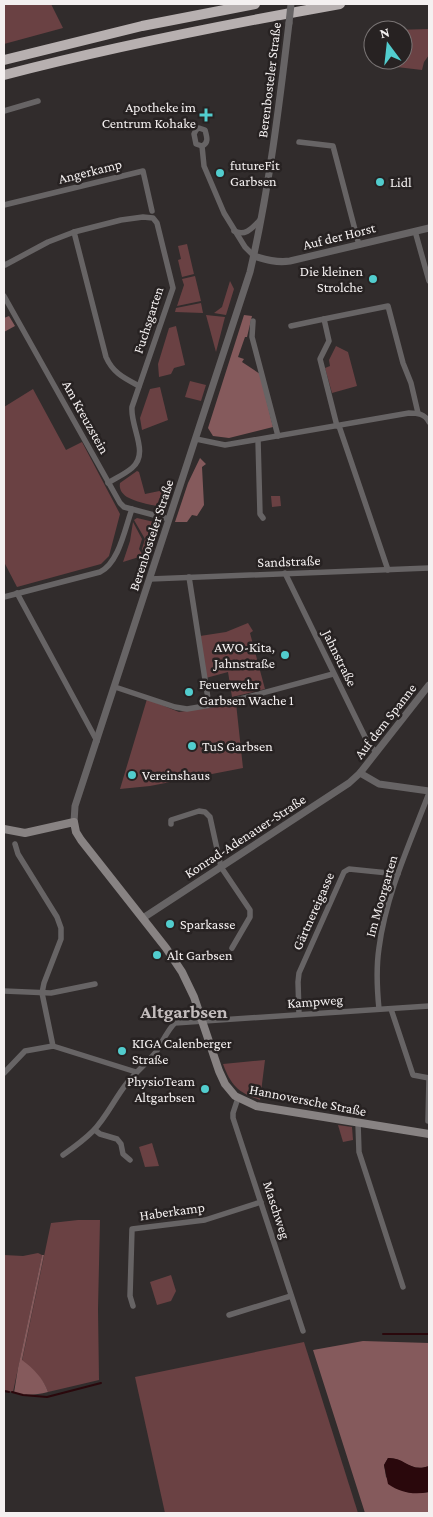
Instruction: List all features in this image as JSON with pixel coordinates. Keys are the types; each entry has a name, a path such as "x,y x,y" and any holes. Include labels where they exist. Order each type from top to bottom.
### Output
{"highway":[{"path":"4,60 142,26 255,4"},
{"path":"4,75 141,43 340,4"}],"main road":[{"path":"4,829 25,833 74,822"},
{"name":"Hannoversche Straße","path":"74,822 76,832 81,840 167,949 182,972 194,997 221,1078 229,1090 238,1098 256,1106 429,1134"}],"street":[{"name":"Berenbosteler Straße","path":"74,822 74,810 250,272 278,121 291,4"},
{"path":"4,111 38,102"},
{"path":"299,142 333,146 359,245"},
{"path":"202,146 204,168 224,213 245,247 254,256"},
{"name":"Angerkamp","path":"4,205 142,171 152,211"},
{"name":"Fuchsgarten","path":"4,264 74,232 116,221 143,217 153,218 157,223 173,288 132,407 131,414 141,453 139,461 132,468 108,483"},
{"path":"234,231 239,233 248,232 261,219"},
{"name":"Auf der Horst","path":"254,256 280,262 429,228"},
{"path":"415,231 429,281"},
{"path":"74,232 106,357 118,374 139,386"},
{"name":"Am Kreuzstein","path":"4,296 120,503 124,507 170,519"},
{"path":"291,326 388,306 418,413"},
{"path":"324,319 329,341 320,359 338,426 388,570"},
{"path":"253,321 252,337 278,436"},
{"path":"196,439 225,445 409,413 424,415 429,422"},
{"path":"258,440 260,514 262,518"},
{"path":"4,596 106,569 114,559 132,509"},
{"name":"Sandstraße","path":"150,579 429,568"},
{"name":"Jahnstraße","path":"285,574 368,743 376,752"},
{"path":"189,577 209,705"},
{"path":"17,593 97,741"},
{"path":"115,687 179,708 194,708 229,702 333,674"},
{"name":"Auf dem Spanne","path":"360,773 429,685"},
{"path":"360,773 379,784 429,792"},
{"name":"Konrad-Adenauer-Straße","path":"143,918 349,783 360,773"},
{"name":"Im Moorgarten","path":"378,1010 377,976 379,945 398,874 429,792"},
{"path":"171,824 172,820 193,813 203,811 208,814 220,867 250,913 250,917 232,948"},
{"path":"16,844 18,854 58,917 61,928 61,940 42,993 53,1046"},
{"name":"Gärtnereigasse","path":"299,1014 299,973 343,873 349,869 398,874"},
{"path":"4,991 51,993 95,984"},
{"name":"Kampweg","path":"63,1155 95,1130 136,1072 150,1059 173,1024 429,1006"},
{"path":"391,1009 413,1076 429,1078 428,1121"},
{"path":"4,1073 25,1051 53,1046 136,1072"},
{"name":"Maschweg","path":"238,1098 233,1116 303,1331"},
{"path":"358,1123 359,1152 403,1287"},
{"path":"95,1130 100,1134 117,1139 121,1144 123,1154 130,1160"},
{"name":"Haberkamp","path":"133,1306 130,1296 132,1230 205,1220 261,1202"},
{"path":"229,1315 291,1296"}],"shaded area":[{"path":"4,4 51,4 63,28 4,44"},
{"path":"413,29 429,29 429,55 424,62 422,70 413,69"},
{"path":"187,244 194,274 182,277 178,260 181,259 178,246"},
{"path":"195,276 201,301 177,306 184,285 182,279"},
{"path":"230,281 234,289 226,315 214,313 222,307"},
{"path":"201,303 203,313 175,312 176,308"},
{"path":"206,315 225,317 216,352"},
{"path":"244,315 252,316 247,337 245,337 238,357 244,359 242,362 260,374 273,427 229,438 213,436 208,428"},
{"path":"9,316 15,326 4,332 4,318"},
{"path":"176,326 185,365 174,368 171,374 159,377 158,364 169,328"},
{"path":"336,346 348,352 357,386 332,393 325,368 330,366 329,360"},
{"path":"190,381 206,385 201,401 185,397"},
{"path":"160,387 168,420 142,430 140,418 150,389"},
{"path":"33,389 66,450 82,442 120,514 109,556 101,564 17,587 4,562 4,407"},
{"path":"200,458 206,464 202,467 204,505 197,516 192,515 187,522 175,522 188,483"},
{"path":"137,471 139,472 145,494 169,489 163,505 155,506 140,502 127,497 122,492 120,483"},
{"path":"271,496 280,496 281,506 272,507"},
{"path":"137,518 156,524 146,556 142,549 145,539 134,520"},
{"path":"133,522 142,539 139,549 145,559 140,563 139,557 123,562 130,541"},
{"path":"248,623 253,631 250,633 265,689 232,697 228,672 206,678 200,636 226,632"},
{"name":"TuS Garbsen","path":"147,699 179,712 236,703 243,768 150,786 120,789"},
{"path":"265,1060 260,1100 246,1095 237,1088 229,1078 223,1064"},
{"path":"338,1125 352,1127 353,1140 343,1142"},
{"path":"152,1143 159,1166 145,1167 139,1147"},
{"path":"100,1220 99,1380 48,1392 40,1378 22,1361 51,1223"},
{"path":"38,1253 42,1255 13,1392 4,1390 4,1255 23,1256"},
{"path":"42,1255 44,1255 22,1360 38,1374 48,1392 31,1395 18,1394 14,1393 18,1368"},
{"path":"171,1275 176,1291 171,1301 157,1305 150,1282"},
{"path":"363,1341 429,1343 429,1466 417,1468 399,1460 388,1458 384,1465 386,1477 401,1489 409,1493 429,1492 429,1513 365,1513 313,1350"},
{"path":"304,1342 358,1513 165,1513 135,1377"},
{"path":"388,1458 394,1458 417,1468 429,1466 429,1492 408,1493 388,1484 384,1465"}],"waterway":[{"path":"383,1334 429,1334"},
{"path":"12,1392 47,1397 101,1383"},
{"path":"4,1391 9,1392"}],"place":[{"name":"Apotheke im Centrum Kohake","path":"206,115"},
{"name":"futureFit Garbsen","path":"220,173"},
{"name":"Lidl","path":"380,182"},
{"name":"Die kleinen Strolche","path":"373,279"},
{"name":"AWO-Kita, Jahnstraße","path":"285,655"},
{"name":"Feuerwehr Garbsen Wache 1","path":"189,692"},
{"name":"TuS Garbsen","path":"192,746"},
{"name":"Vereinshaus","path":"132,775"},
{"name":"Sparkasse","path":"170,924"},
{"name":"Alt Garbsen","path":"157,955"},
{"name":"KIGA Calenberger Straße","path":"122,1051"},
{"name":"PhysioTeam Altgarbsen","path":"205,1089"}],"district":[{"name":"Altgarbsen","path":"184,1011"}]}
